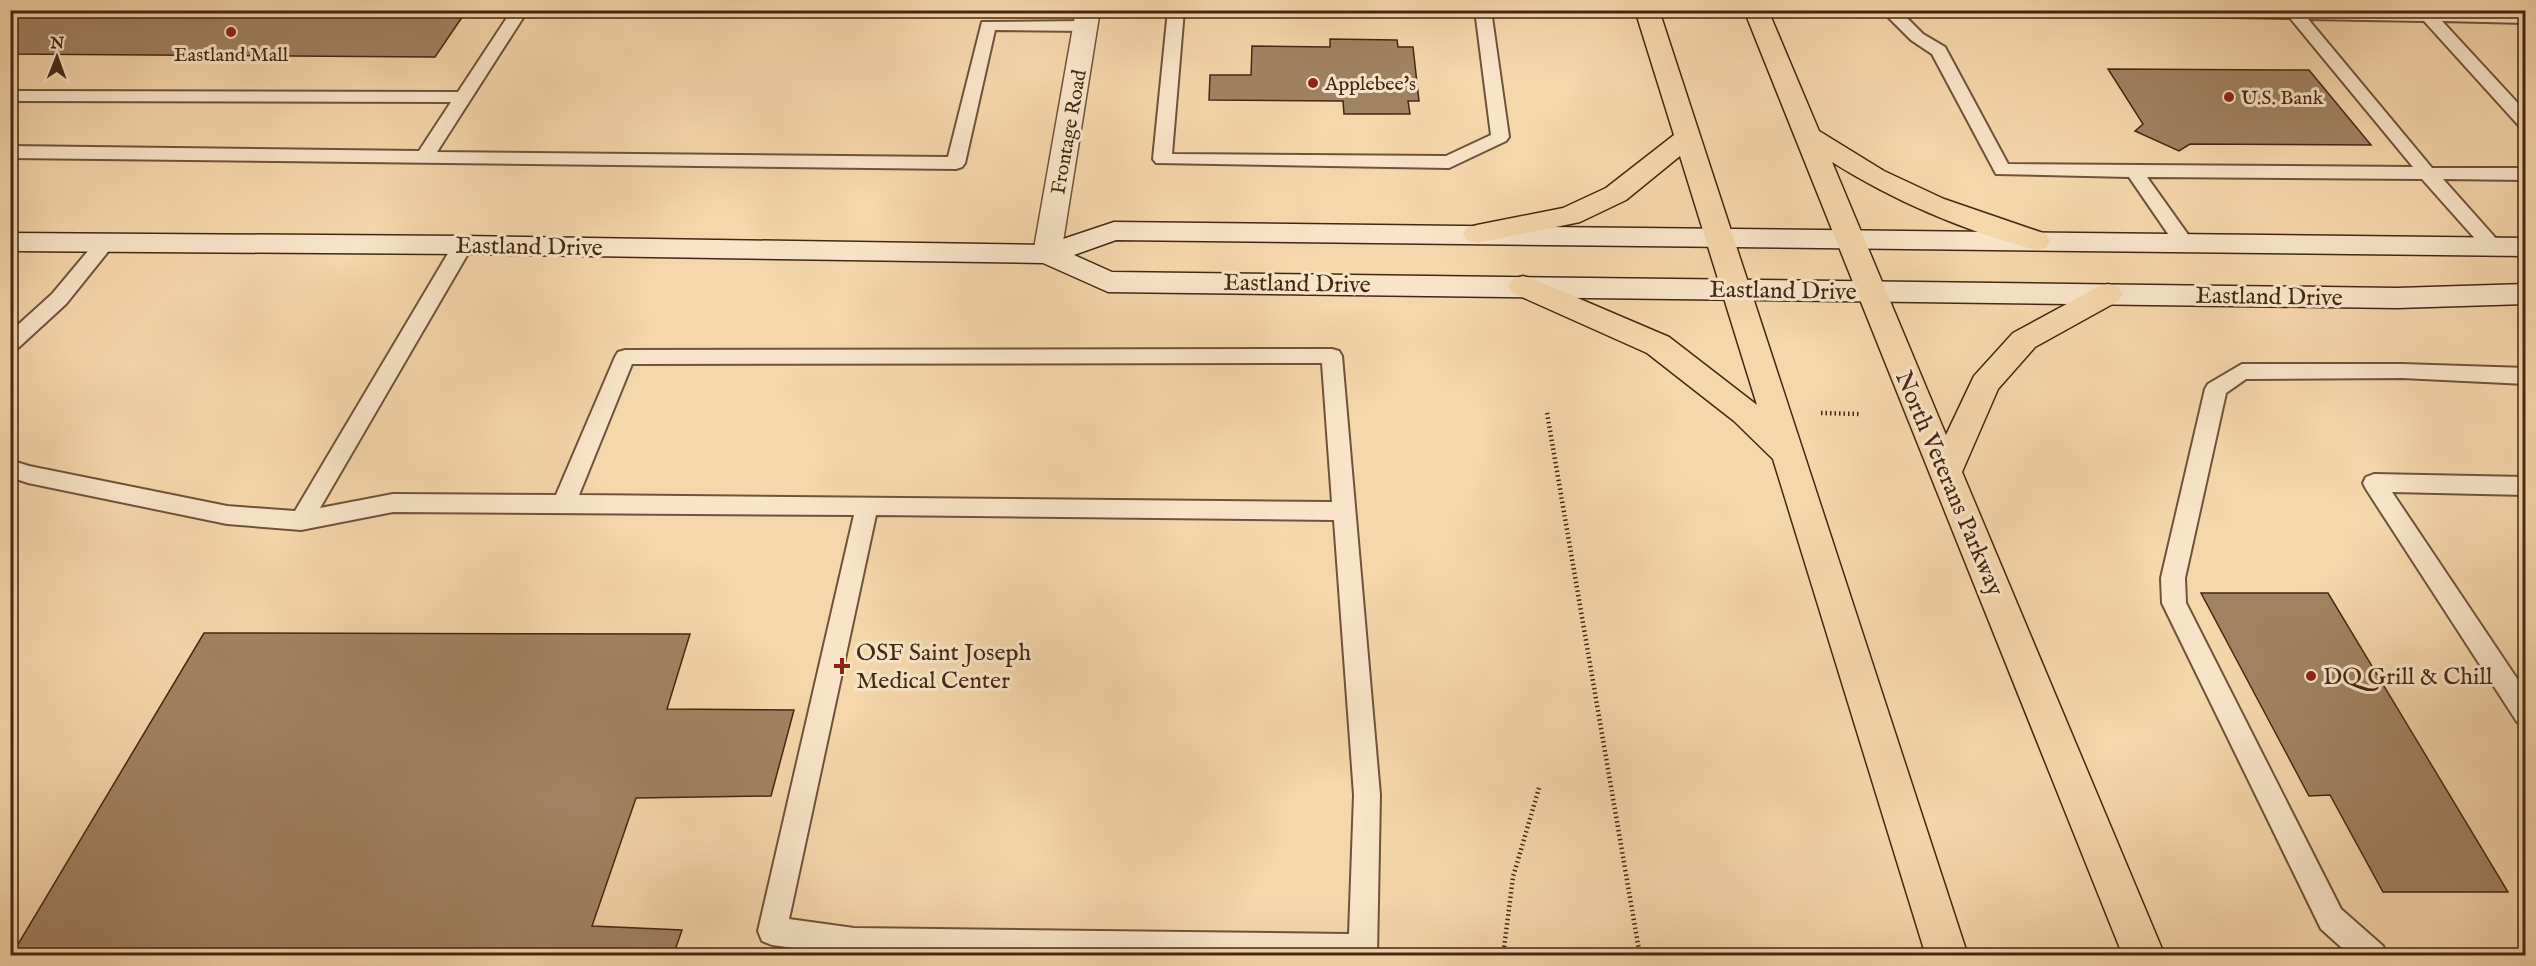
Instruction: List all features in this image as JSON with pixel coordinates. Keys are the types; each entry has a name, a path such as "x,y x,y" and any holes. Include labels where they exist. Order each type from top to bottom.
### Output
{"highway":[{"path":"1647,10 1947,956"},
{"name":"North Veterans Parkway","path":"1756,10 2144,956"},
{"path":"1808,136 1874,177 1934,205 2036,241"},
{"path":"1477,234 1570,216 1616,194 1688,137"},
{"path":"1523,286 1658,345 1745,413 1786,452"},
{"path":"1946,471 1985,384 2024,340 2108,294"}],"main road":[{"name":"Frontage Road","path":"1047,254 1087,18"},
{"name":"Eastland Drive","path":"10,242 463,245 1047,254 1114,231 2526,248"},
{"name":"Eastland Drive","path":"1047,254 1108,282 2397,298 2526,294"}],"lane":[{"path":"424,157 520,10"},
{"path":"1176,10 1162,159 1449,162 1500,137 1483,10"},
{"path":"1895,10 1895,15 1917,37 1939,51 2002,170 2526,174"},
{"path":"2105,10 2526,18"},
{"path":"2296,15 2427,173 2493,247"},
{"path":"2428,17 2526,123"},
{"path":"10,152 956,163 987,25 1087,18"},
{"path":"10,96 463,97"},
{"path":"2134,171 2184,243"},
{"path":"10,344 59,299 105,243"},
{"path":"301,521 463,245"},
{"path":"564,503 625,357 1332,356 1367,795 1363,952 854,942 772,931 867,506"},
{"path":"2373,956 2331,919 2174,603 2173,578 2216,389 2242,372 2402,371 2526,376"},
{"path":"10,468 28,474 227,515 301,521 393,503 1345,511"},
{"path":"2526,486 2374,483 2526,714"}],"path":[{"path":"1547,413 1641,956"},
{"path":"1817,413 1858,414"},
{"path":"1503,956 1513,877 1539,788"}],"building":[{"name":"Eastland Mall","path":"10,10 467,10 435,57 10,54"},
{"name":"Applebee's","path":"1330,39 1397,40 1398,47 1413,47 1419,101 1408,101 1410,114 1344,114 1343,101 1209,100 1210,75 1251,75 1252,46 1330,47"},
{"name":"U.S. Bank","path":"2108,69 2309,70 2371,145 2190,144 2179,151 2135,131 2143,124"},
{"name":"DQ Grill & Chill","path":"2201,593 2328,593 2508,892 2383,892 2330,795 2309,796"},
{"path":"204,633 690,634 667,709 794,710 771,796 636,798 592,926 682,930 673,956 11,956"}],"place":[{"name":"Eastland Mall","path":"231,32"},
{"name":"Applebee's","path":"1313,83"},
{"name":"U.S. Bank","path":"2229,97"},
{"name":"OSF Saint Joseph Medical Center","path":"842,666"},
{"name":"DQ Grill & Chill","path":"2311,676"}]}
